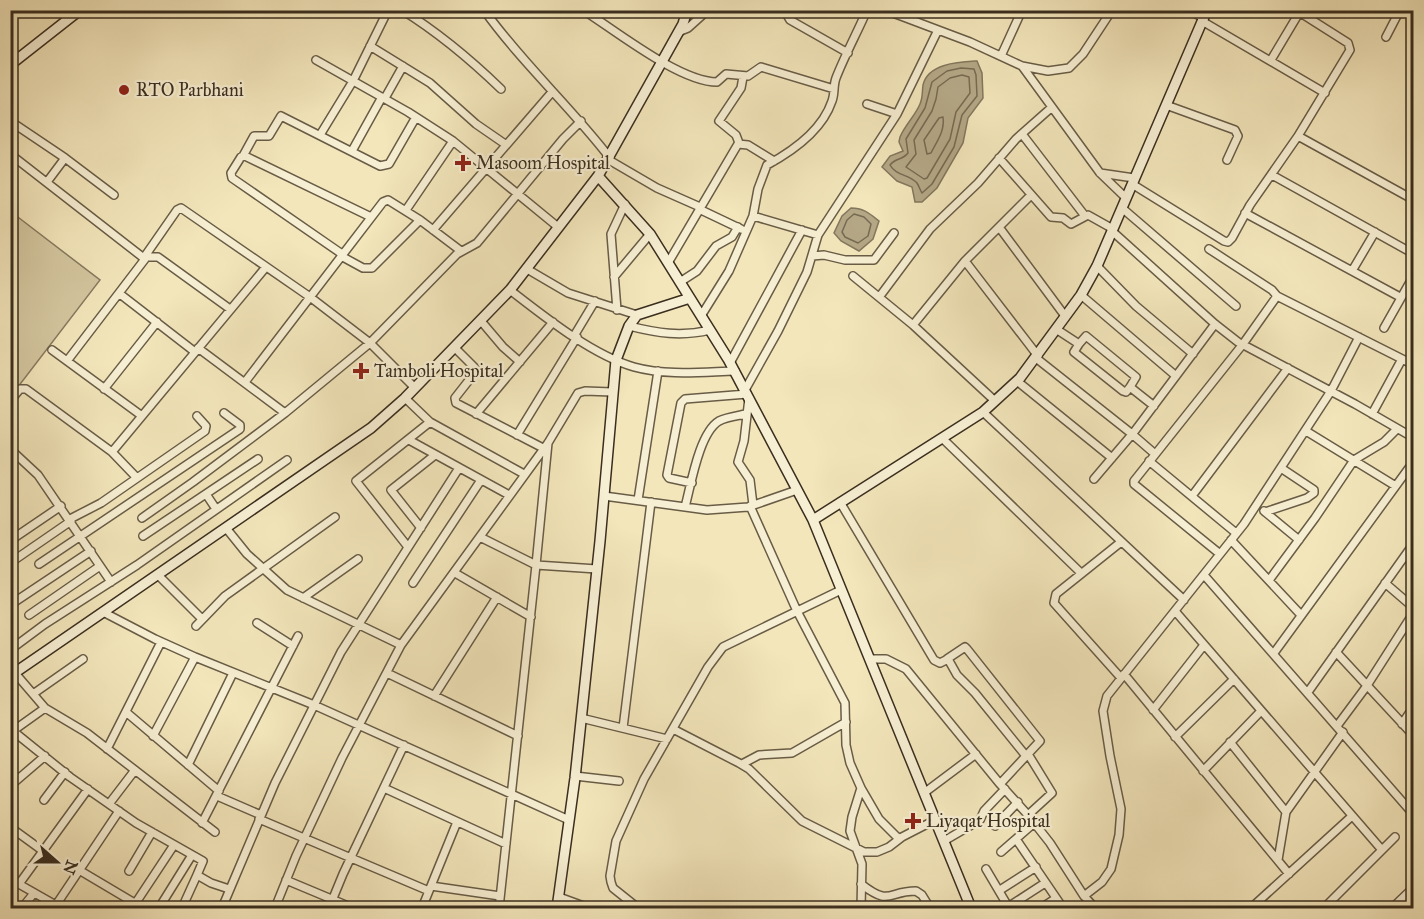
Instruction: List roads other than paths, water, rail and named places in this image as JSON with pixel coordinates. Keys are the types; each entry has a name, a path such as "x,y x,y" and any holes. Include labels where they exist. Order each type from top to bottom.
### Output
{"street":[{"path":"10,65 80,10"},
{"path":"320,135 353,81 387,10"},
{"path":"402,10 468,57 501,89"},
{"path":"484,10 552,92 581,121 609,159 657,188 746,231"},
{"path":"583,10 662,62 695,77 712,82 726,74 743,77 761,67 834,89"},
{"path":"214,832 87,733 45,708 13,674 371,428 405,398 510,290 598,176 662,62 687,10"},
{"path":"678,32 688,28 708,10"},
{"path":"784,10 790,20 848,53"},
{"path":"701,316 729,271 753,216 765,168 790,152 814,129 829,108 835,81 867,10"},
{"path":"885,10 1022,66 1048,71 1069,68 1083,54 1112,10"},
{"path":"908,19 911,10"},
{"path":"1189,10 1204,16 1324,93"},
{"path":"1386,37 1400,10"},
{"path":"1001,57 1021,11"},
{"path":"1100,173 1133,181 1225,241 1232,238 1245,213 1298,136 1348,55 1350,47 1348,43 1298,12 1271,60"},
{"path":"813,520 983,412 1017,381 1037,357 1081,295 1097,266 1204,16"},
{"path":"899,839 879,819 850,763 846,745 845,703 797,611 752,506 750,480 738,462 744,441 747,394 807,273 818,235 897,114 938,30"},
{"path":"370,46 430,83 476,124 506,144"},
{"path":"316,60 416,117 453,141 519,193 558,228"},
{"path":"351,151 403,66"},
{"path":"1022,66 1100,173 1126,198"},
{"path":"743,77 741,88 719,121 736,135 740,143 748,145 774,161"},
{"path":"433,230 552,92"},
{"path":"867,104 897,114"},
{"path":"1166,105 1235,130 1238,136 1227,160"},
{"path":"880,296 917,244 978,183 1022,134 1052,107"},
{"path":"416,117 389,164 380,166 281,116 269,136 254,136 231,174 232,178 363,268 372,268 420,220"},
{"path":"10,121 114,195"},
{"path":"142,518 285,413 370,343 461,251 477,243 581,121"},
{"path":"1022,134 1085,216"},
{"path":"1298,136 1413,200"},
{"path":"406,210 453,141"},
{"path":"668,263 740,143"},
{"path":"10,154 144,256 158,257 230,309"},
{"path":"243,156 371,217"},
{"path":"47,182 65,158"},
{"path":"999,158 1052,218 1062,218 1071,224 1090,215 1113,230 1215,324 1243,344 1413,438"},
{"path":"1272,175 1413,254"},
{"path":"598,176 650,234 733,367 813,520 971,909"},
{"path":"913,325 965,261 1031,195"},
{"path":"245,382 385,200 406,210 461,251"},
{"path":"617,310 611,234 625,204"},
{"path":"67,361 144,262 144,256 179,208 310,297 370,343 415,388"},
{"path":"1122,208 1236,306"},
{"path":"1245,213 1400,297"},
{"path":"753,216 818,235"},
{"path":"680,282 697,271 716,246 732,237 738,227"},
{"path":"999,227 1065,316"},
{"path":"733,367 802,230"},
{"path":"1352,271 1375,232"},
{"path":"812,256 824,255 845,260 874,260 894,233"},
{"path":"614,277 650,234"},
{"path":"1209,249 1272,290 1277,296 1413,365"},
{"path":"965,261 1037,357 1155,454"},
{"path":"1097,266 1136,306 1193,354"},
{"path":"112,452 266,267"},
{"path":"527,269 568,293 637,315 690,298"},
{"path":"1384,328 1413,275"},
{"path":"853,276 880,296 996,401"},
{"path":"510,290 597,351 635,367 686,373 733,367"},
{"path":"120,294 285,413"},
{"path":"1081,295 1176,376"},
{"path":"1220,554 1134,484 1134,481 1243,344 1277,296"},
{"path":"517,435 595,301"},
{"path":"557,909 575,776 616,360 629,326 637,315"},
{"path":"481,321 503,347 520,362"},
{"path":"105,389 157,322"},
{"path":"476,414 553,322"},
{"path":"1094,478 1154,406 1215,324"},
{"path":"629,326 657,333 681,335 710,330"},
{"path":"1056,329 1079,344"},
{"path":"1086,336 1136,377 1130,387 1124,392 1074,352 1079,344 1086,336"},
{"path":"1084,896 1102,882 1111,869 1119,835 1121,809 1103,711 1107,696 1204,575 1257,504 1331,391 1359,337"},
{"path":"455,348 477,370 454,401 517,435 546,446"},
{"path":"52,350 142,416"},
{"path":"1372,414 1402,359"},
{"path":"1192,496 1288,368"},
{"path":"638,501 658,371"},
{"path":"1017,381 1112,458"},
{"path":"1130,387 1154,406"},
{"path":"10,401 20,389 26,389 112,452 137,478"},
{"path":"275,909 304,837 401,645 508,495 546,446 580,391 612,392"},
{"path":"692,483 667,476 681,402 685,399 747,394"},
{"path":"405,398 430,422 524,474"},
{"path":"983,412 1184,600"},
{"path":"39,564 240,429 240,425 224,413"},
{"path":"685,507 699,454 712,426 724,418 746,414"},
{"path":"10,563 70,520 101,503 205,431 206,426 197,416"},
{"path":"408,547 356,481 430,422"},
{"path":"1270,579 1354,460 1384,442 1397,429"},
{"path":"1306,431 1394,485"},
{"path":"943,439 1081,573"},
{"path":"409,440 508,495"},
{"path":"499,909 531,617 546,446"},
{"path":"12,453 35,470 111,582"},
{"path":"421,528 391,490 435,454"},
{"path":"143,536 258,459"},
{"path":"10,650 287,460"},
{"path":"1149,461 1236,533"},
{"path":"1274,653 1413,461"},
{"path":"222,909 275,783 314,705 358,624 459,468"},
{"path":"1266,512 1307,498 1314,493 1314,490 1281,468"},
{"path":"413,583 481,480"},
{"path":"604,496 707,510 752,506 797,490"},
{"path":"206,494 216,509"},
{"path":"623,728 651,502"},
{"path":"840,502 934,660 940,663 965,647 967,648 1040,741 1027,755 980,820 944,842"},
{"path":"1257,504 1299,540"},
{"path":"11,540 61,506"},
{"path":"196,626 225,596 335,517"},
{"path":"226,528 247,554 287,590 401,645"},
{"path":"480,537 536,565 597,569"},
{"path":"1231,540 1270,579 1301,615"},
{"path":"1121,542 1056,594 1054,603 1154,710 1289,874"},
{"path":"1308,692 1413,543"},
{"path":"10,605 91,551"},
{"path":"303,598 357,559"},
{"path":"29,615 100,566"},
{"path":"454,573 531,617"},
{"path":"158,575 202,619"},
{"path":"1204,575 1412,810"},
{"path":"1278,860 1286,812 1413,610 1385,583"},
{"path":"638,909 614,888 610,876 612,854 644,779 708,667 723,647 842,590"},
{"path":"434,696 496,597"},
{"path":"1175,611 1382,850"},
{"path":"103,612 161,642 360,725 569,820"},
{"path":"257,624 293,646"},
{"path":"202,823 298,636"},
{"path":"107,749 161,642"},
{"path":"1154,710 1204,645"},
{"path":"1336,652 1413,736"},
{"path":"153,736 195,657"},
{"path":"33,694 82,659"},
{"path":"870,659 886,659 906,669 1035,823 1095,909"},
{"path":"947,659 957,675 1027,755 1052,793 1028,815"},
{"path":"188,765 233,673"},
{"path":"387,673 518,736"},
{"path":"1175,737 1234,679"},
{"path":"1402,724 1413,706"},
{"path":"45,708 12,732 119,811 203,861 182,909"},
{"path":"1203,771 1262,711"},
{"path":"126,712 218,793 260,817 350,858 430,889 500,896"},
{"path":"581,718 667,739"},
{"path":"742,764 759,755 792,753 846,722"},
{"path":"673,729 742,764 802,821 857,850 877,852 890,847 899,839 935,820"},
{"path":"1230,741 1286,812"},
{"path":"329,909 350,858 404,745"},
{"path":"924,793 976,754"},
{"path":"10,786 45,756"},
{"path":"109,804 135,770"},
{"path":"44,800 65,772"},
{"path":"575,776 619,781"},
{"path":"384,788 506,844"},
{"path":"861,788 850,831 862,864 861,909"},
{"path":"19,884 88,789"},
{"path":"994,826 1018,802"},
{"path":"10,879 58,907 79,870 119,811"},
{"path":"1252,908 1352,816"},
{"path":"422,909 457,822"},
{"path":"1001,852 1035,823"},
{"path":"10,827 43,851"},
{"path":"129,871 152,832"},
{"path":"1324,909 1395,837"},
{"path":"1016,839 1063,909"},
{"path":"135,904 174,845"},
{"path":"159,909 192,855"},
{"path":"1000,890 1036,867"},
{"path":"986,869 1009,908 1045,883"},
{"path":"79,870 143,909"},
{"path":"197,875 211,884 229,889"},
{"path":"286,880 353,909"},
{"path":"861,884 884,897 916,891 930,909"},
{"path":"1392,909 1413,887"},
{"path":"22,909 34,893"},
{"path":"559,897 589,909"},
{"path":"1041,909 1055,899"}],"water":[{"path":"977,61 982,73 983,98 968,118 963,143 937,188 922,202 915,202 912,187 897,181 882,167 890,156 903,151 899,142 900,137 920,104 923,85 931,72 946,65"},
{"path":"851,208 863,210 879,221 873,239 859,251 841,241 834,233 842,216"}],"place":[{"name":"RTO Parbhani","path":"124,90"},
{"name":"Masoom Hospital","path":"463,163"},
{"name":"Tamboli Hospital","path":"361,371"},
{"name":"Liyaqat Hospital","path":"913,821"}]}
